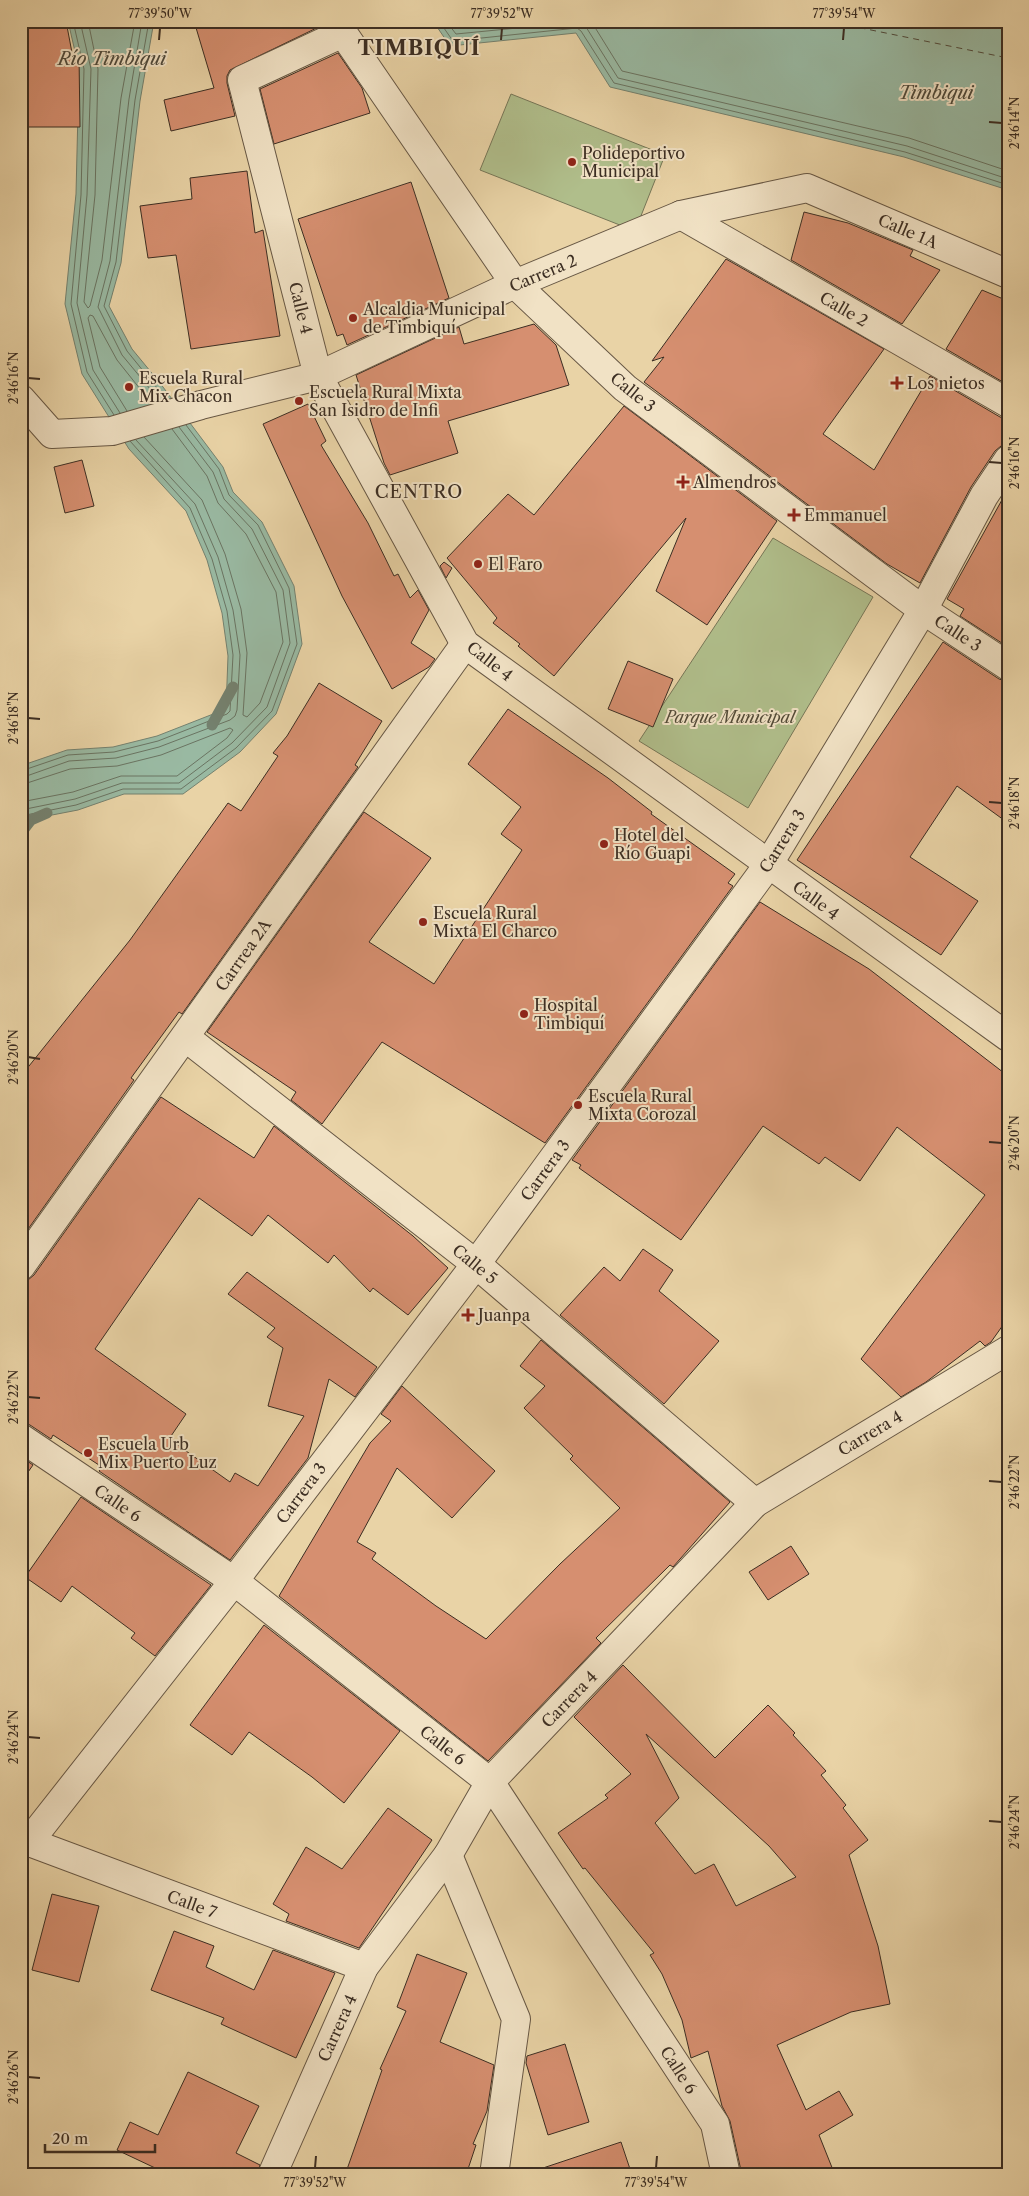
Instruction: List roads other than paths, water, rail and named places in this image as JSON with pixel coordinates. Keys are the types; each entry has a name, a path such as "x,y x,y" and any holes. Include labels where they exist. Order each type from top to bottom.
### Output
{"street":[{"name":"Calle 4","path":"343,34 242,80 318,376 465,644 1008,1038"},
{"name":"Calle 3","path":"343,34 515,284 625,388 923,610 1008,666"},
{"name":"Carrera 2","path":"21,399 52,434 112,431 200,404 318,376 515,284 681,215 808,188"},
{"name":"Calle 1A","path":"808,188 1008,274"},
{"name":"Calle 2","path":"681,215 1008,403"},
{"name":"Carrera 3","path":"25,1841 234,1581 476,1264 768,865 923,610 984,496 1008,460"},
{"name":"Carrrea 2A","path":"21,1266 465,644"},
{"name":"Calle 5","path":"185,1037 476,1264 755,1503"},
{"name":"Carrera 4","path":"272,2175 364,1968 448,1855 490,1782 755,1503 1008,1350"},
{"name":"Calle 6","path":"21,1438 234,1581 490,1782 715,2124 726,2175"},
{"name":"Calle 7","path":"25,1841 364,1968"},
{"path":"448,1855 516,2019 494,2175"}],"water":[{"name":"Río Timbiqui","path":"68,21 154,21 140,101 121,263 109,306 132,349 223,467 233,492 262,522 294,586 302,644 276,714 240,752 183,794 124,794 78,810 21,821 21,768 29,763 67,750 113,747 157,736 226,709 228,656 222,613 207,560 186,511 129,449 82,374 65,304 76,194 79,69"},
{"name":"Timbiqui","path":"433,21 1008,21 1008,190 904,157 610,87 576,33 450,46"}],"waterway":[{"path":"212,725 233,687"},
{"path":"21,833 31,820 47,813"}],"place":[{"name":"Polideportivo Municipal","path":"572,162"},
{"name":"Alcaldia Municipal de Timbiquí","path":"353,318"},
{"name":"Los nietos","path":"897,383"},
{"name":"Escuela Rural Mix Chacon","path":"129,387"},
{"name":"Escuela Rural Mixta San Isidro de Infi","path":"299,401"},
{"name":"Almendros","path":"683,482"},
{"name":"Emmanuel","path":"794,515"},
{"name":"El Faro","path":"478,564"},
{"name":"Hotel del Río Guapi","path":"604,844"},
{"name":"Escuela Rural Mixta El Charco","path":"423,922"},
{"name":"Hospital Timbiquí","path":"524,1014"},
{"name":"Escuela Rural Mixta Corozal","path":"578,1105"},
{"name":"Juanpa","path":"468,1315"},
{"name":"Escuela Urb Mix Puerto Luz","path":"88,1453"}],"district":[{"name":"TIMBIQUÍ","path":"419,47"},
{"name":"CENTRO","path":"419,492"}],"park label":[{"name":"Parque Municipal","path":"730,717"}]}
